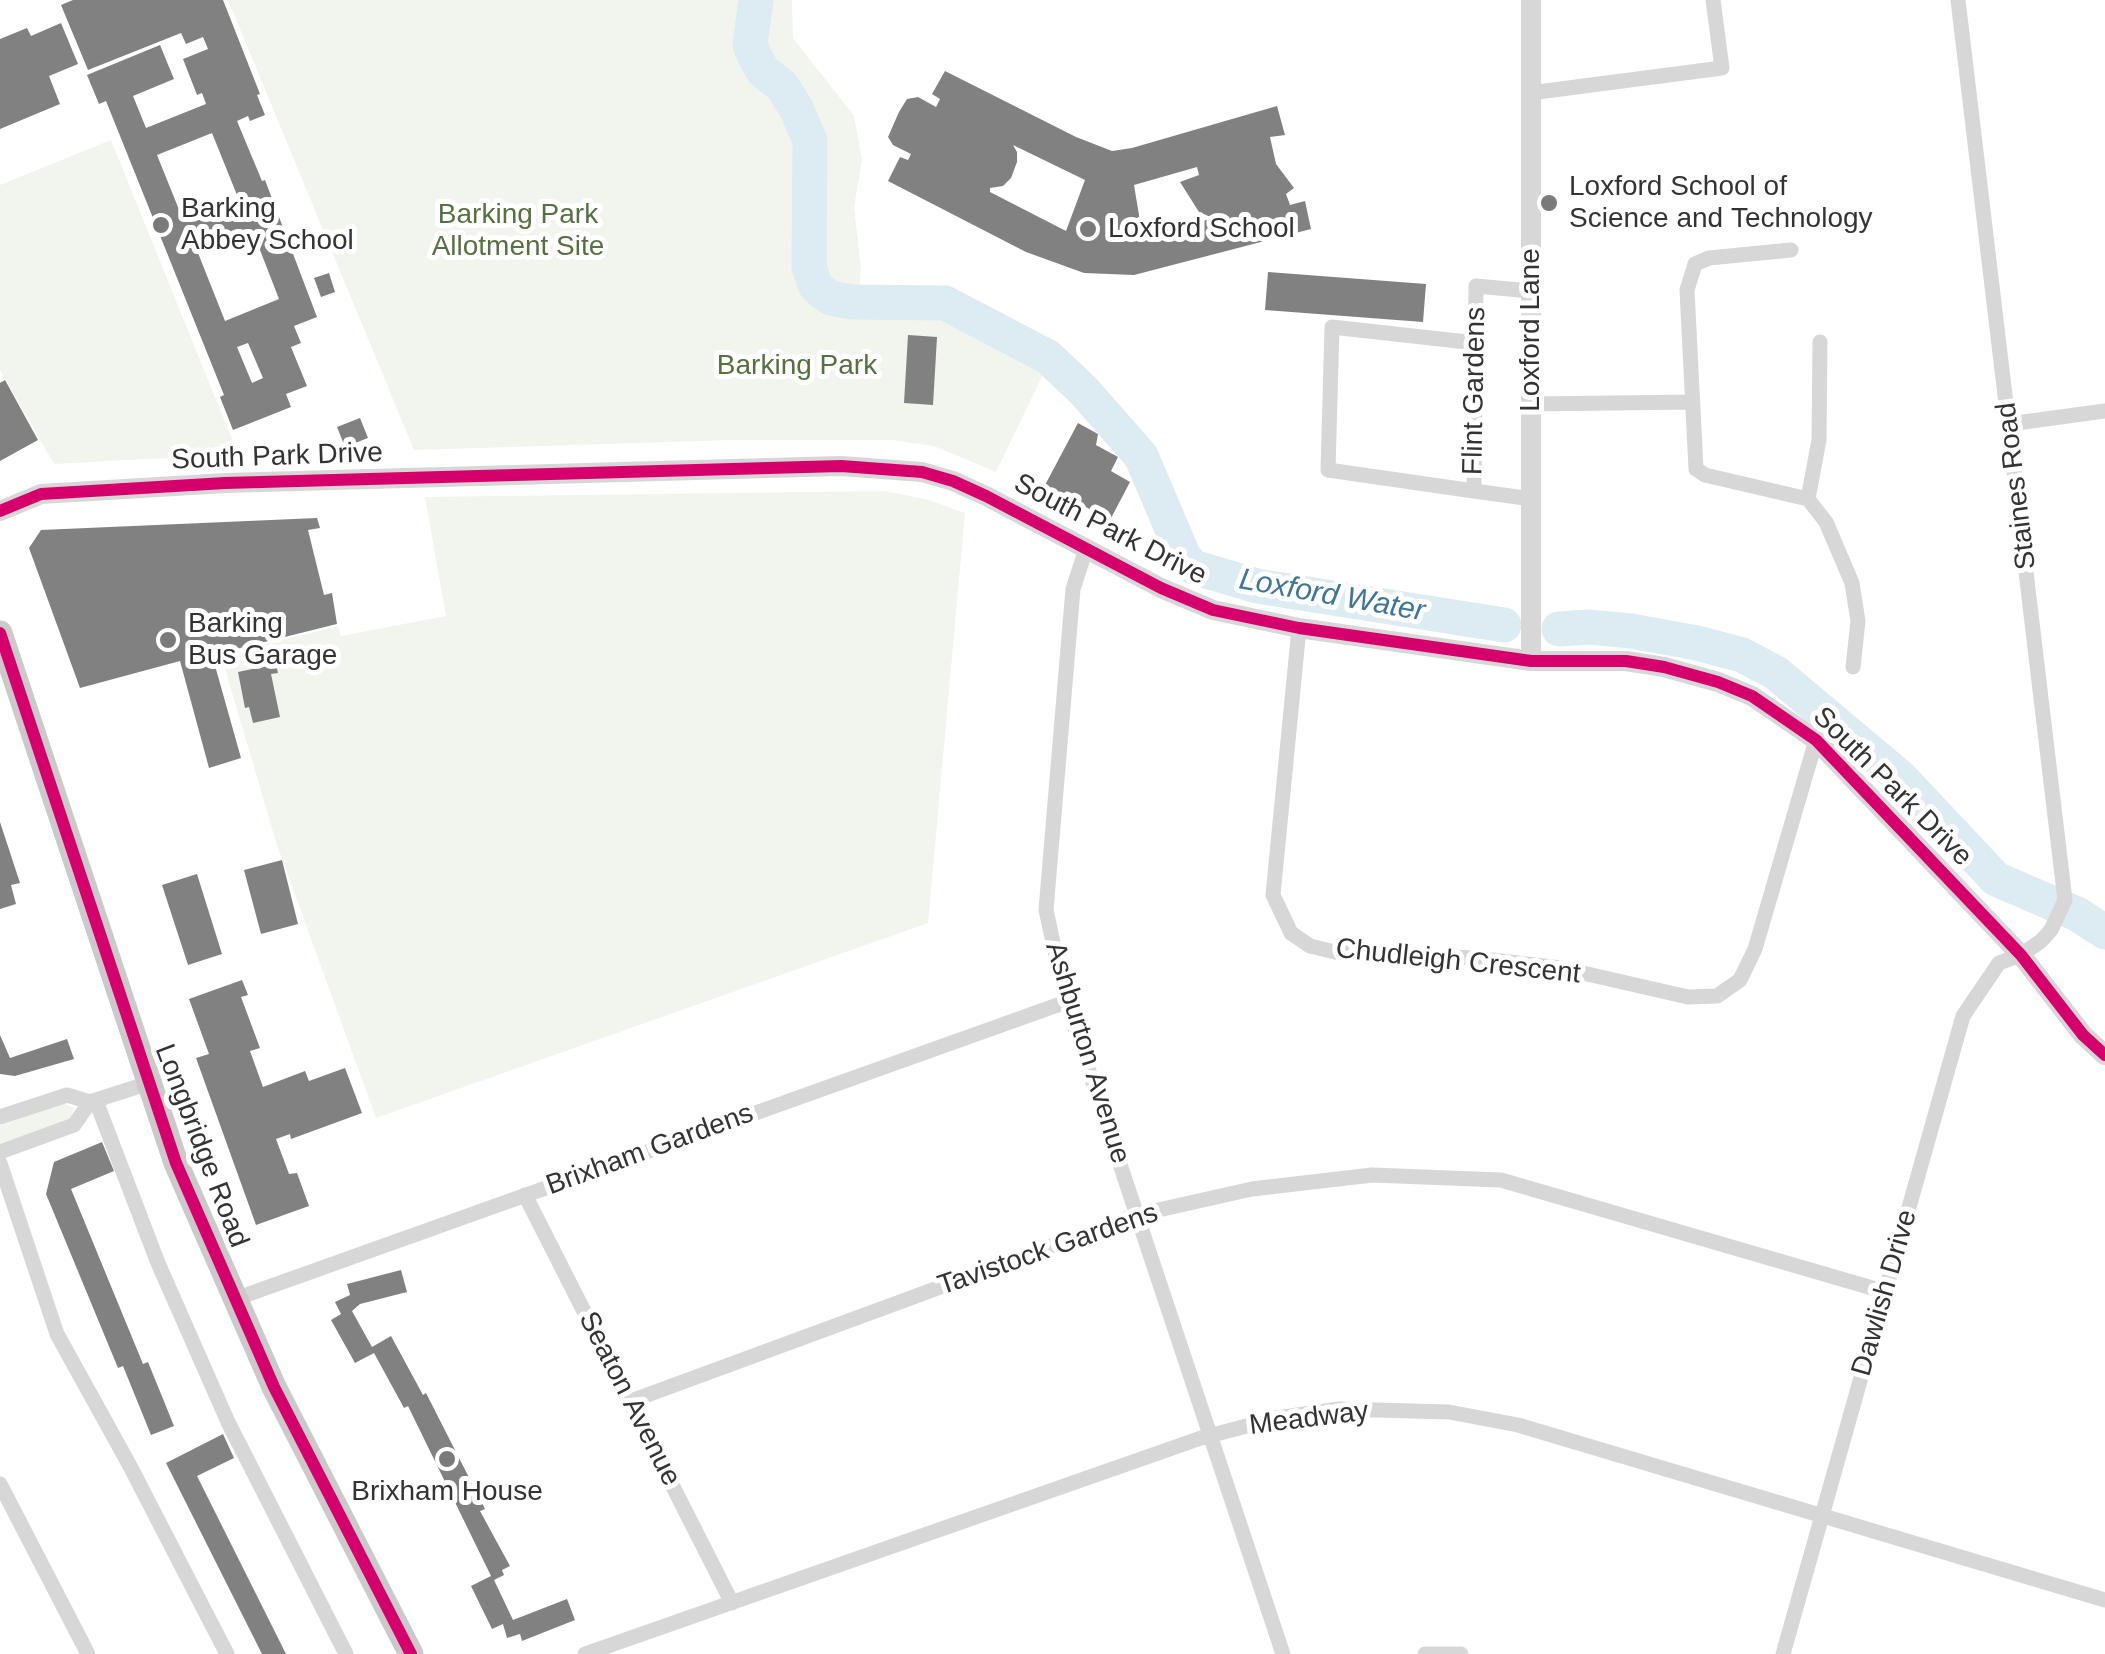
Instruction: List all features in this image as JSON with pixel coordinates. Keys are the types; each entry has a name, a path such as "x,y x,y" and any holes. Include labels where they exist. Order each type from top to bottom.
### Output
{"main road":[{"name":"Longbridge Road","path":"0,633 176,1163 274,1387 411,1654"}],"street":[{"name":"Loxford Lane","path":"1531,661 1532,0"},
{"path":"1530,93 1722,68 1713,0"},
{"name":"Staines Road","path":"1958,0 2062,907 2041,942 2021,955"},
{"path":"1791,250 1709,258 1695,264 1687,290 1696,469 1705,476 1808,499 1826,522 1852,583 1858,622 1853,667"},
{"name":"Flint Gardens","path":"1531,290 1476,286 1474,491 1532,499"},
{"path":"1474,491 1328,470 1332,327 1476,342"},
{"path":"1808,499 1818,440 1820,342"},
{"path":"1532,404 1692,402"},
{"path":"2009,424 2105,411"},
{"name":"South Park Drive","path":"0,511 41,494 225,482 766,468 891,468 953,481 1212,610 1298,628 1531,661 1626,661 1718,682 1752,696 1816,740 2021,955 2083,1035 2105,1055"},
{"name":"Ashburton Avenue","path":"1086,549 1073,589 1046,910 1066,1002 1284,1654"},
{"name":"Chudleigh Crescent","path":"1298,628 1273,896 1291,933 1310,946 1336,952 1475,958 1562,968 1688,997 1717,996 1740,980 1755,948 1816,740"},
{"name":"Dawlish Drive","path":"1784,1654 1963,1016 1999,963 2021,955"},
{"name":"Brixham Gardens","path":"235,1299 1066,1002"},
{"path":"0,1118 67,1094 93,1101 149,1084"},
{"path":"0,1152 74,1125 93,1101"},
{"path":"93,1101 228,1422 346,1654"},
{"path":"0,1162 58,1334 227,1654"},
{"name":"Tavistock Gardens","path":"631,1401 1136,1215 1252,1189 1372,1174 1501,1180 1886,1292"},
{"name":"Seaton Avenue","path":"526,1195 732,1603"},
{"name":"Meadway","path":"585,1654 1210,1436 1277,1418 1339,1408 1449,1412 1518,1425 2105,1600"},
{"path":"0,1484 88,1654"},
{"path":"1424,1654 1460,1654"}],"green space":[{"name":"Barking Park Allotment Site","path":"228,0 750,0 745,27 748,57 758,73 780,92 804,139 804,265 820,297 847,306 945,308 1048,364 996,472 934,446 891,440 732,440 414,450"},
{"path":"766,0 792,0 793,38 854,116 862,160 854,207 861,268 859,291 834,288 822,275 817,128 801,97 762,50"},
{"path":"111,140 238,454 54,464 0,370 0,185"},
{"path":"885,491 965,513 928,923 376,1118 277,845 221,655 338,626 341,636 446,616 425,497"},
{"path":"63,1103 74,1108 70,1120 0,1144 0,1126"}],"building":[{"path":"73,0 223,0 265,115 237,121 262,181 265,180 317,317 294,326 301,343 291,347 307,386 286,394 291,407 233,430 220,397 224,395 106,101 99,104 87,75 160,45 174,79 133,96 146,128 206,104 202,93 197,95 183,59 208,49 203,37 186,44 181,33 88,70 61,5","holes":["212,133 239,200 184,222 157,155","253,232 279,299 225,321 198,253","248,343 263,378 252,383 237,347"]},
{"path":"61,23 78,64 49,76 60,104 0,129 0,39 27,28 31,36"},
{"path":"945,71 1112,151 1277,106 1285,135 1270,137 1276,164 1294,188 1286,194 1290,205 1305,201 1311,229 1134,275 1084,273 1026,252 888,181 900,157 908,160 911,154 893,145 888,137 899,112 907,99 918,97 936,107 940,99 932,94","holes":["1013,145 1085,180 1066,231 990,192 990,188 1003,186 1011,178 1017,162","1197,167 1199,175 1180,182 1199,212 1213,218 1143,239 1134,185"]},
{"path":"1268,272 1426,284 1423,322 1265,310"},
{"path":"329,273 335,292 321,297 314,278"},
{"path":"908,335 937,337 933,405 904,403"},
{"path":"5,380 38,440 0,461 0,383"},
{"path":"360,418 368,438 345,447 337,427"},
{"path":"1078,423 1098,434 1096,445 1118,457 1111,471 1130,482 1110,520 1045,485"},
{"name":"Barking Bus Garage","path":"317,518 320,528 308,530 324,595 332,593 337,624 212,655 241,758 209,768 180,661 80,688 29,548 41,530"},
{"path":"276,664 278,673 271,674 280,717 253,723 249,707 245,708 238,672"},
{"path":"0,822 20,883 11,885 16,904 0,909"},
{"path":"282,860 298,924 261,934 244,870"},
{"path":"197,874 222,954 188,965 162,885"},
{"path":"242,980 248,995 241,997 260,1048 250,1051 263,1087 305,1071 309,1081 345,1068 362,1113 291,1139 290,1134 276,1139 289,1174 297,1173 309,1206 256,1225 196,1058 209,1054 189,999"},
{"path":"0,1035 10,1058 67,1039 74,1059 15,1076 0,1074"},
{"path":"102,1142 114,1171 71,1189 143,1364 148,1362 174,1426 151,1435 123,1366 118,1368 46,1194 54,1162"},
{"name":"Brixham House","path":"401,1270 407,1292 360,1304 352,1311 372,1347 391,1336 423,1395 426,1393 510,1566 494,1580 513,1620 567,1599 575,1620 522,1641 520,1634 507,1638 503,1624 492,1629 471,1586 491,1576 408,1406 404,1408 374,1353 355,1363 331,1320 341,1314 335,1302 350,1295 347,1284"},
{"path":"223,1434 234,1458 197,1476 286,1654 262,1654 166,1463"}],"waterway":[{"name":"Loxford Water","path":"756,0 750,45 763,71 782,86 796,108 810,141 809,267 822,292 852,302 945,303 1048,357 1141,456 1184,557 1193,567 1257,586 1504,625"},
{"name":"Loxford Water","path":"1559,629 1631,631 1697,643 1742,655 1776,673 1901,778 1996,879 2077,914 2105,932"}],"cycle path":[{"path":"0,511 41,494 225,483 841,466 922,472 986,496 1161,588 1213,610 1299,628 1531,661 1626,661 1664,667 1752,696 1816,740 2021,955 2083,1035 2105,1055"},
{"path":"0,633 176,1163 274,1387 411,1654"}],"place":[{"name":"Loxford School of Science and Technology","path":"1549,203"},
{"name":"Barking Abbey School","path":"161,225"},
{"name":"Loxford School","path":"1088,229"},
{"name":"Barking Bus Garage","path":"168,640"},
{"name":"Brixham House","path":"447,1459"}],"park label":[{"name":"Barking Park","path":"797,366"}]}
